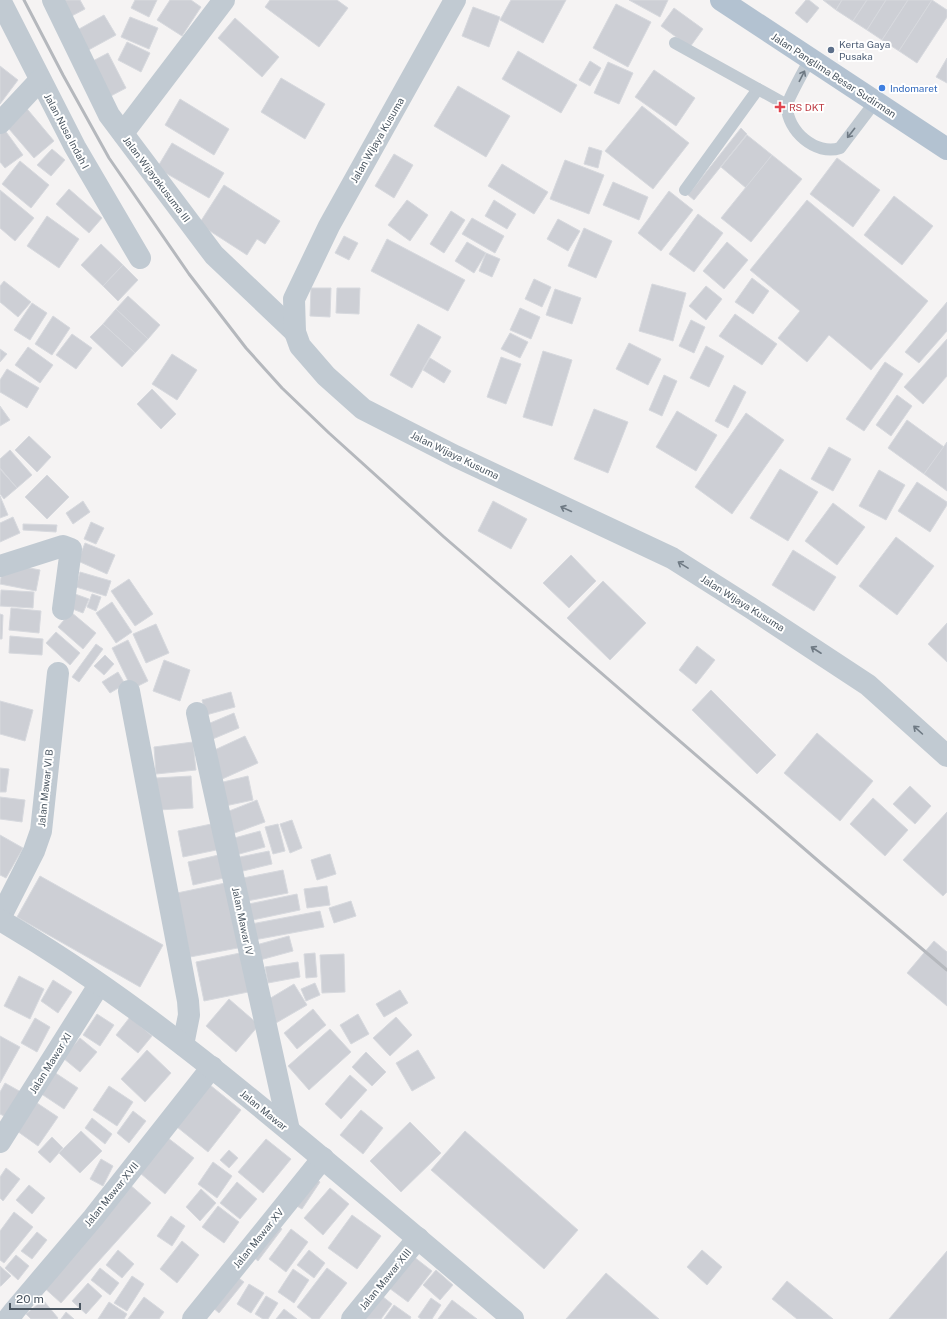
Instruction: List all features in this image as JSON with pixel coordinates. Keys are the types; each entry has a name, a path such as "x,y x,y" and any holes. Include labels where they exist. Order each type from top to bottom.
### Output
{"main road":[{"name":"Jalan Panglima Besar Sudirman","path":"721,0 947,149"}],"street":[{"name":"Jalan Nusa Indah I","path":"0,0 75,147 140,258"},
{"name":"Jalan Wijayakusuma III","path":"53,0 109,115 214,255 296,332"},
{"path":"123,133 224,0"},
{"name":"Jalan Wijaya Kusuma","path":"455,0 329,226 294,299 296,332 300,346 326,376 363,409 455,456 672,558 751,608 868,685 947,756"},
{"path":"0,123 40,80"},
{"path":"0,566 63,546 71,548 63,609"},
{"name":"Jalan Mawar VI B","path":"0,919 34,851 41,831 58,674"},
{"path":"129,691 188,1001 189,1015 183,1045"},
{"name":"Jalan Mawar IV","path":"197,713 289,1130"},
{"name":"Jalan Mawar","path":"0,919 40,944 144,1015 212,1067 418,1238 507,1317"},
{"name":"Jalan Mawar XI","path":"0,1142 99,985"},
{"name":"Jalan Mawar XVII","path":"8,1319 93,1218 212,1067"},
{"name":"Jalan Mawar XV","path":"193,1319 323,1158"},
{"name":"Jalan Mawar XIII","path":"352,1319 418,1238"}],"lane":[{"path":"675,43 787,105"},
{"path":"810,59 787,105 789,117 795,130 803,139 823,150 832,151 840,148 875,102"},
{"path":"685,190 758,90"}],"building":[{"path":"56,0 80,0 85,9 66,19"},
{"path":"135,0 157,0 149,17 131,8"},
{"path":"170,0 191,0 201,7 182,36 157,20"},
{"path":"270,0 337,0 348,8 319,47 265,7"},
{"path":"511,0 566,0 543,43 500,20"},
{"path":"629,0 668,0 660,17"},
{"path":"806,0 809,0 819,8 807,23 795,13"},
{"path":"823,0 842,0 836,10"},
{"path":"842,0 867,0 853,21 836,10"},
{"path":"867,0 886,0 867,30 853,21"},
{"path":"886,0 908,0 882,40 867,30"},
{"path":"908,0 932,0 899,51 882,40"},
{"path":"932,0 947,10 947,17 917,63 899,51"},
{"path":"616,4 651,22 628,67 593,48"},
{"path":"473,7 500,17 489,47 462,36"},
{"path":"674,8 703,29 690,47 661,26"},
{"path":"104,15 116,35 83,53 72,33"},
{"path":"130,17 158,28 149,49 121,37"},
{"path":"235,18 279,57 262,77 218,38"},
{"path":"127,42 150,53 141,72 118,60"},
{"path":"518,51 577,85 561,113 502,79"},
{"path":"108,53 126,88 107,98 89,63"},
{"path":"947,58 947,83 936,77"},
{"path":"590,61 601,68 590,86 579,80"},
{"path":"608,62 633,73 619,104 594,93"},
{"path":"0,66 18,80 0,104"},
{"path":"654,70 695,98 676,126 635,97"},
{"path":"281,78 325,104 305,139 261,112"},
{"path":"458,86 510,116 486,157 434,126"},
{"path":"180,99 229,129 214,155 165,125"},
{"path":"23,104 54,141 34,158 3,122"},
{"path":"642,106 689,143 653,189 605,151"},
{"path":"741,128 747,134 694,200 688,195"},
{"path":"4,129 23,155 5,168 0,162 0,131"},
{"path":"747,135 772,155 746,188 721,167"},
{"path":"172,143 224,173 209,198 157,168"},
{"path":"589,147 602,151 598,168 584,164"},
{"path":"52,149 65,160 51,176 37,165"},
{"path":"394,154 413,165 394,198 375,186"},
{"path":"772,155 802,179 751,242 721,218"},
{"path":"837,158 880,190 853,227 810,194"},
{"path":"565,160 604,175 589,214 550,199"},
{"path":"20,161 49,185 31,208 2,184"},
{"path":"502,164 548,192 534,214 488,186"},
{"path":"613,182 648,197 639,220 603,205"},
{"path":"224,185 280,221 265,244 257,239 247,255 199,224"},
{"path":"69,189 102,218 89,233 56,204"},
{"path":"0,190 34,218 15,241 0,228"},
{"path":"669,191 693,210 661,251 638,233"},
{"path":"894,196 933,226 902,265 864,235"},
{"path":"407,200 428,215 410,241 388,225"},
{"path":"494,200 516,214 507,229 485,216"},
{"path":"807,200 928,301 871,370 829,335 807,362 778,338 800,311 750,270"},
{"path":"451,211 465,220 444,253 430,244"},
{"path":"698,214 723,233 694,272 669,254"},
{"path":"47,216 79,239 59,268 27,246"},
{"path":"472,218 504,236 495,253 462,234"},
{"path":"558,219 580,231 568,251 547,239"},
{"path":"584,228 612,241 596,278 568,266"},
{"path":"344,236 358,243 349,260 335,253"},
{"path":"387,239 465,280 448,311 371,271"},
{"path":"467,242 486,253 474,273 455,261"},
{"path":"727,242 748,260 724,289 703,271"},
{"path":"101,244 123,265 103,286 81,265"},
{"path":"486,253 500,259 492,277 479,271"},
{"path":"123,265 138,280 118,301 103,286"},
{"path":"752,278 769,291 753,314 735,302"},
{"path":"534,279 551,287 542,307 525,299"},
{"path":"4,281 31,302 18,317 0,302 0,286"},
{"path":"652,284 686,293 673,341 639,331"},
{"path":"706,286 722,299 706,320 689,306"},
{"path":"311,288 331,288 330,317 310,316"},
{"path":"337,288 360,288 359,314 336,313"},
{"path":"555,289 581,298 572,324 546,315"},
{"path":"128,296 160,325 148,339 116,309"},
{"path":"947,302 947,331 919,363 905,352"},
{"path":"32,303 47,313 30,340 14,330"},
{"path":"520,308 540,317 531,339 510,330"},
{"path":"116,309 148,339 135,353 103,324"},
{"path":"735,314 777,344 762,365 719,336"},
{"path":"53,316 70,328 52,355 35,344"},
{"path":"691,320 705,327 694,353 679,346"},
{"path":"103,324 135,353 122,367 90,337"},
{"path":"418,324 441,337 412,388 390,375"},
{"path":"510,333 528,342 520,358 501,349"},
{"path":"72,334 92,348 76,369 56,355"},
{"path":"947,339 947,376 923,404 904,387"},
{"path":"629,343 661,359 648,385 616,369"},
{"path":"706,346 724,356 709,387 690,378"},
{"path":"28,347 53,365 40,383 15,365"},
{"path":"0,349 7,354 0,362"},
{"path":"543,351 572,360 552,426 523,417"},
{"path":"172,354 197,370 177,400 152,384"},
{"path":"501,357 521,364 506,404 487,397"},
{"path":"430,358 451,371 444,383 423,370"},
{"path":"885,362 903,374 864,431 846,419"},
{"path":"7,369 39,388 27,408 0,392 0,380"},
{"path":"664,375 677,381 662,416 649,410"},
{"path":"734,385 746,392 728,428 715,421"},
{"path":"152,389 176,414 161,429 137,404"},
{"path":"897,395 912,406 891,436 876,425"},
{"path":"0,406 10,420 0,426"},
{"path":"594,409 628,422 608,473 574,459"},
{"path":"677,411 717,435 696,471 656,447"},
{"path":"746,413 784,440 732,514 695,487"},
{"path":"907,420 944,447 924,474 888,448"},
{"path":"29,436 51,457 37,472 15,450"},
{"path":"947,442 947,491 924,474"},
{"path":"829,447 851,459 833,491 811,479"},
{"path":"10,450 32,475 17,488 0,468 0,459"},
{"path":"0,469 17,488 4,499 0,494"},
{"path":"780,469 818,492 788,541 750,518"},
{"path":"879,470 905,485 886,520 859,506"},
{"path":"47,475 69,497 47,519 25,497"},
{"path":"917,482 947,502 947,505 930,532 898,511"},
{"path":"0,496 8,515 0,518"},
{"path":"83,501 90,512 73,524 66,513"},
{"path":"493,501 527,519 511,549 478,531"},
{"path":"833,503 865,527 837,565 805,541"},
{"path":"13,517 20,533 0,542 0,523"},
{"path":"91,522 104,528 96,544 84,539"},
{"path":"23,524 57,525 56,532 23,530"},
{"path":"896,537 934,566 897,615 859,586"},
{"path":"85,543 115,555 107,574 78,561"},
{"path":"793,550 836,577 814,611 772,585"},
{"path":"571,555 596,581 569,608 543,583"},
{"path":"3,563 40,570 36,591 0,584"},
{"path":"80,572 111,581 106,596 76,587"},
{"path":"129,579 153,614 135,626 111,591"},
{"path":"603,581 646,623 610,660 567,618"},
{"path":"1,590 34,592 33,608 0,606"},
{"path":"75,594 89,599 83,613 70,608"},
{"path":"92,594 101,597 96,611 87,607"},
{"path":"112,602 132,632 116,643 96,613"},
{"path":"11,608 41,611 39,633 9,630"},
{"path":"71,612 96,633 83,649 58,627"},
{"path":"0,614 3,615 2,639 0,639"},
{"path":"947,623 947,662 928,644"},
{"path":"156,624 169,653 146,663 133,634"},
{"path":"56,632 80,653 70,665 46,643"},
{"path":"10,636 43,639 42,655 9,653"},
{"path":"128,640 148,681 132,689 112,648"},
{"path":"96,644 103,649 79,682 72,677"},
{"path":"697,646 715,660 696,684 679,670"},
{"path":"105,655 114,664 104,675 94,666"},
{"path":"164,660 190,670 180,701 153,691"},
{"path":"118,672 125,684 110,693 102,682"},
{"path":"711,690 776,755 757,774 692,710"},
{"path":"231,692 235,707 206,715 202,700"},
{"path":"0,701 33,710 25,741 0,734"},
{"path":"234,713 239,728 208,741 203,726"},
{"path":"817,733 873,781 840,821 784,773"},
{"path":"245,736 258,763 220,780 208,753"},
{"path":"193,742 196,770 156,774 154,747"},
{"path":"0,768 9,769 6,792 0,792"},
{"path":"191,776 193,808 158,810 156,778"},
{"path":"248,776 253,800 225,806 219,783"},
{"path":"910,786 931,806 915,824 893,804"},
{"path":"0,797 25,800 22,822 0,819"},
{"path":"873,798 908,830 885,856 850,824"},
{"path":"257,800 265,822 232,834 224,813"},
{"path":"947,812 947,892 943,896 903,860"},
{"path":"292,820 302,848 290,853 280,824"},
{"path":"216,823 221,849 183,857 178,831"},
{"path":"278,824 285,851 273,854 265,827"},
{"path":"260,831 265,847 232,856 227,840"},
{"path":"0,835 23,848 6,878 0,875"},
{"path":"269,851 272,864 239,872 235,858"},
{"path":"223,854 228,877 193,885 188,862"},
{"path":"330,854 336,874 317,880 311,860"},
{"path":"283,870 288,893 247,901 243,878"},
{"path":"40,876 163,945 140,987 17,917"},
{"path":"230,882 243,947 190,957 177,893"},
{"path":"327,886 330,905 307,908 304,889"},
{"path":"297,894 300,910 248,921 244,905"},
{"path":"351,901 356,916 334,923 329,908"},
{"path":"320,911 324,927 254,940 251,924"},
{"path":"289,936 293,951 260,960 256,945"},
{"path":"934,941 947,952 947,1006 907,973"},
{"path":"245,952 253,991 204,1001 196,962"},
{"path":"315,953 317,977 306,978 304,954"},
{"path":"344,954 345,992 322,993 320,955"},
{"path":"298,962 300,977 268,983 265,967"},
{"path":"19,976 44,989 30,1019 4,1006"},
{"path":"53,980 72,992 58,1013 41,1001"},
{"path":"315,983 320,995 306,1001 301,989"},
{"path":"294,984 307,1005 276,1023 264,1002"},
{"path":"400,990 408,1003 384,1017 376,1004"},
{"path":"229,999 259,1025 236,1052 206,1026"},
{"path":"313,1009 326,1025 297,1049 284,1033"},
{"path":"97,1014 114,1025 100,1046 83,1035"},
{"path":"358,1014 369,1034 351,1044 340,1025"},
{"path":"130,1017 152,1036 138,1053 116,1035"},
{"path":"396,1017 412,1035 390,1056 373,1038"},
{"path":"35,1018 50,1027 37,1052 21,1043"},
{"path":"330,1029 351,1052 309,1090 288,1066"},
{"path":"0,1036 20,1047 0,1083"},
{"path":"80,1038 97,1052 80,1072 63,1058"},
{"path":"147,1050 171,1073 145,1102 121,1079"},
{"path":"418,1050 435,1078 412,1091 396,1063"},
{"path":"366,1052 386,1072 372,1086 352,1067"},
{"path":"54,1072 78,1088 64,1109 40,1093"},
{"path":"350,1075 367,1090 341,1119 325,1104"},
{"path":"5,1083 21,1092 6,1117 0,1114 0,1092"},
{"path":"210,1085 241,1110 208,1152 177,1127"},
{"path":"109,1086 133,1102 117,1126 93,1110"},
{"path":"37,1103 58,1117 38,1146 17,1131"},
{"path":"361,1110 383,1128 363,1154 340,1135"},
{"path":"133,1111 146,1121 129,1143 117,1133"},
{"path":"92,1118 112,1134 105,1144 85,1128"},
{"path":"410,1122 441,1153 401,1192 370,1161"},
{"path":"81,1131 102,1151 80,1173 59,1153"},
{"path":"465,1131 578,1230 544,1269 431,1170"},
{"path":"52,1137 63,1148 50,1163 38,1152"},
{"path":"168,1138 194,1158 165,1194 140,1173"},
{"path":"266,1139 291,1159 263,1193 238,1172"},
{"path":"229,1150 238,1158 229,1168 220,1160"},
{"path":"101,1159 113,1166 103,1186 90,1179"},
{"path":"213,1162 232,1176 217,1198 198,1184"},
{"path":"6,1168 20,1179 3,1201 0,1198 0,1177"},
{"path":"313,1177 320,1182 302,1209 295,1205"},
{"path":"237,1182 257,1199 240,1219 220,1203"},
{"path":"129,1184 151,1203 61,1303 40,1284"},
{"path":"29,1185 45,1198 32,1214 16,1200"},
{"path":"330,1188 349,1204 323,1235 304,1218"},
{"path":"201,1189 216,1203 200,1221 186,1207"},
{"path":"218,1206 239,1222 224,1243 202,1227"},
{"path":"14,1212 33,1227 4,1263 0,1260 0,1231"},
{"path":"352,1215 381,1236 357,1269 328,1248"},
{"path":"171,1216 185,1226 172,1246 157,1236"},
{"path":"277,1225 282,1229 258,1261 252,1256"},
{"path":"291,1229 308,1242 286,1272 269,1259"},
{"path":"37,1232 47,1240 32,1259 21,1251"},
{"path":"182,1241 199,1255 177,1283 160,1269"},
{"path":"118,1250 134,1264 122,1278 106,1265"},
{"path":"309,1250 325,1263 314,1278 297,1265"},
{"path":"702,1250 722,1267 707,1285 687,1267"},
{"path":"947,1251 947,1319 889,1319"},
{"path":"409,1253 432,1271 408,1302 385,1285"},
{"path":"16,1255 29,1266 18,1280 5,1268"},
{"path":"0,1266 11,1276 1,1286 0,1286"},
{"path":"100,1268 119,1283 110,1295 91,1280"},
{"path":"327,1268 347,1283 319,1319 312,1319 297,1307"},
{"path":"293,1269 309,1280 294,1303 278,1292"},
{"path":"436,1270 453,1285 440,1300 423,1285"},
{"path":"606,1273 659,1319 566,1319"},
{"path":"132,1276 144,1284 127,1311 114,1303"},
{"path":"236,1276 244,1282 219,1313 211,1306"},
{"path":"787,1281 833,1319 797,1319 772,1299"},
{"path":"88,1283 102,1296 86,1314 72,1301"},
{"path":"249,1284 264,1293 251,1313 237,1304"},
{"path":"266,1296 278,1303 268,1319 263,1319 255,1314"},
{"path":"382,1296 392,1304 381,1319 364,1319"},
{"path":"144,1297 164,1312 159,1319 128,1319"},
{"path":"431,1298 441,1305 432,1319 421,1319 418,1317"},
{"path":"43,1300 58,1318 57,1319 31,1319 26,1314"},
{"path":"452,1300 477,1319 438,1319"},
{"path":"109,1302 127,1314 124,1319 98,1319"},
{"path":"394,1305 411,1317 410,1319 384,1319"},
{"path":"284,1309 297,1319 276,1319"},
{"path":"66,1312 74,1319 61,1319"}],"railway":[{"path":"24,0 109,158 189,274 246,348 282,388 329,433 444,537 823,865 947,970"}],"place":[{"name":"Kerta Gaya Pusaka","path":"831,50"},
{"name":"Indomaret","path":"882,88"},
{"name":"RS DKT","path":"780,107"}]}
